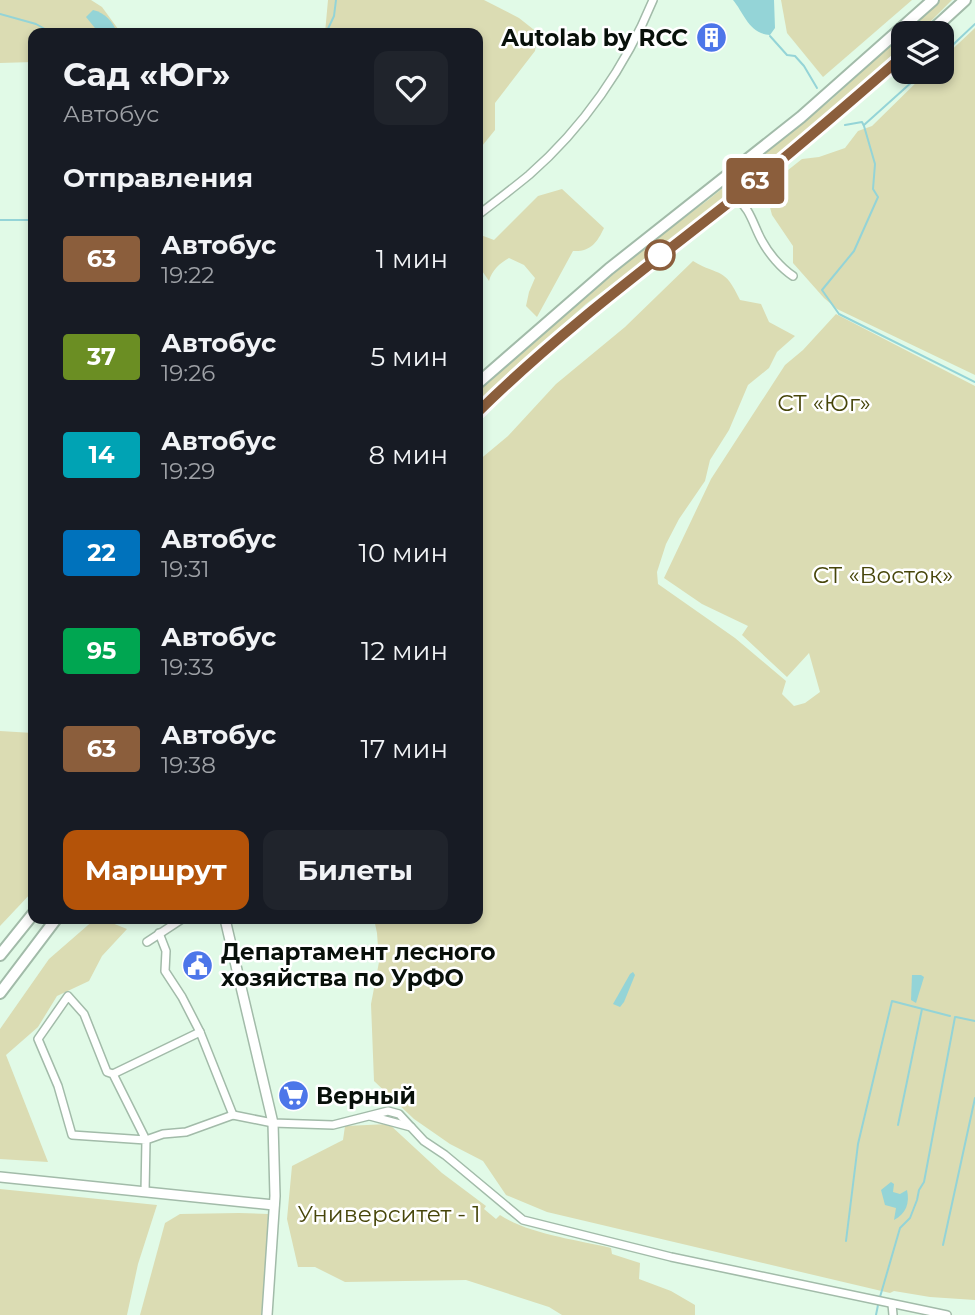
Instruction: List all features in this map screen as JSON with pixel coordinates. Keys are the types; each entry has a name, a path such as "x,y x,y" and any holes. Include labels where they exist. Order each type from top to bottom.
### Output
{"main road":[{"path":"483,379 615,264 801,117 933,0"},
{"path":"942,21 965,0"},
{"path":"483,407 573,324 736,197 891,66"},
{"path":"0,955 28,920"},
{"path":"0,993 52,924"}],"street":[{"path":"483,211 529,174 579,123 621,66 653,0"},
{"path":"736,197 753,218 768,250 786,271 793,275"},
{"path":"147,942 174,924"},
{"path":"226,924 273,1124 276,1169 267,1315"},
{"path":"159,933 166,951 165,971 182,996 200,1032 233,1115"},
{"path":"200,1032 113,1074 107,1073 83,1014 68,996 38,1039 58,1086 72,1135 146,1140 163,1134 186,1132 233,1115 273,1124 333,1125 369,1116 411,1127 424,1141 445,1155 523,1220 671,1257 947,1315"},
{"path":"113,1074 146,1140 145,1192"},
{"path":"0,1177 274,1205"},
{"path":"892,1304 892,1315"}],"green space":[{"path":"0,0 91,0 102,7 117,28 28,28 28,62 0,63"},
{"path":"328,0 484,0 519,18 538,33 535,51 495,103 495,130 483,145 483,28 325,28"},
{"path":"781,0 912,0 823,77 787,33"},
{"path":"940,0 952,0 931,21 917,21"},
{"path":"975,28 975,375 837,309 824,298 793,263 793,246 772,215 767,196 773,182 802,159 819,157 845,148 858,131 872,126 915,84 954,84 954,48"},
{"path":"891,45 891,58 833,111 713,209 586,304 483,397 483,386 615,269 708,200 831,100"},
{"path":"562,189 604,228 592,246 573,251 537,317 526,306 535,278 524,265 509,258 497,267 489,281 483,272 483,236 494,240 538,196"},
{"path":"693,261 721,274 730,282 740,300 761,304 769,322 795,336 777,352 769,368 748,385 729,430 710,460 705,481 679,519 666,544 657,572 658,584 735,638 786,681 782,694 794,706 805,703 820,692 809,653 787,677 742,635 748,626 702,604 664,578 711,479 785,365 803,350 836,314 975,386 975,1300 894,1291 890,1293 547,1212 506,1195 483,1161 450,1144 414,1119 374,1081 371,1004 379,962 375,924 483,924 483,457 508,436 556,384 625,327"},
{"path":"0,731 28,733 28,896 0,926"},
{"path":"89,924 114,924 127,929 102,956 89,981 57,996 38,1027 6,1055 48,1162 0,1159 0,1029 49,959"},
{"name":"Университет - 1","path":"389,1124 442,1173 486,1206 484,1209 496,1219 500,1215 539,1232 611,1248 612,1254 640,1263 639,1279 671,1291 695,1305 695,1315 562,1315 549,1307 466,1280 345,1282 315,1267 298,1267 287,1219 292,1166 343,1140 345,1126"},
{"path":"0,1189 157,1205 138,1264 127,1315 0,1315"},
{"path":"180,1214 268,1214 265,1299 261,1315 140,1315 165,1223"}],"water":[{"path":"733,0 774,0 775,28 770,35 752,27"},
{"path":"93,10 101,13 114,28 95,28 86,17"},
{"path":"633,972 635,975 624,1002 620,1007 613,1004 630,974"},
{"path":"912,975 924,977 916,1003 911,1000"},
{"path":"891,1182 894,1184 893,1192 900,1194 907,1190 908,1195 904,1211 894,1220 896,1208 885,1205 881,1190"}],"waterway":[{"path":"328,28 334,16 336,0"},
{"path":"0,14 43,28"},
{"path":"954,44 975,24"},
{"path":"770,36 787,55 795,56 817,88"},
{"path":"864,125 910,84"},
{"path":"845,125 862,122 864,126 875,164 873,189 878,197 854,251 822,290 839,314 975,382"},
{"path":"0,220 28,220"},
{"path":"846,1241 858,1144 892,1001 950,1016"},
{"path":"898,1125 922,1009"},
{"path":"880,1297 900,1228 910,1218 924,1182 955,1017"},
{"path":"956,1017 975,1021"},
{"path":"943,1245 975,1098"},
{"path":"876,1315 878,1305"}],"bus line":[{"name":"63","path":"483,407 573,324 736,197 891,67"}],"place":[{"name":"Autolab by RCC","path":"711,38"},
{"name":"Департамент лесного хозяйства по УрФО","path":"198,965"},
{"name":"Верный","path":"293,1096"}],"park label":[{"name":"СТ «Юг»","path":"824,403"},
{"name":"СТ «Восток»","path":"883,575"}]}
